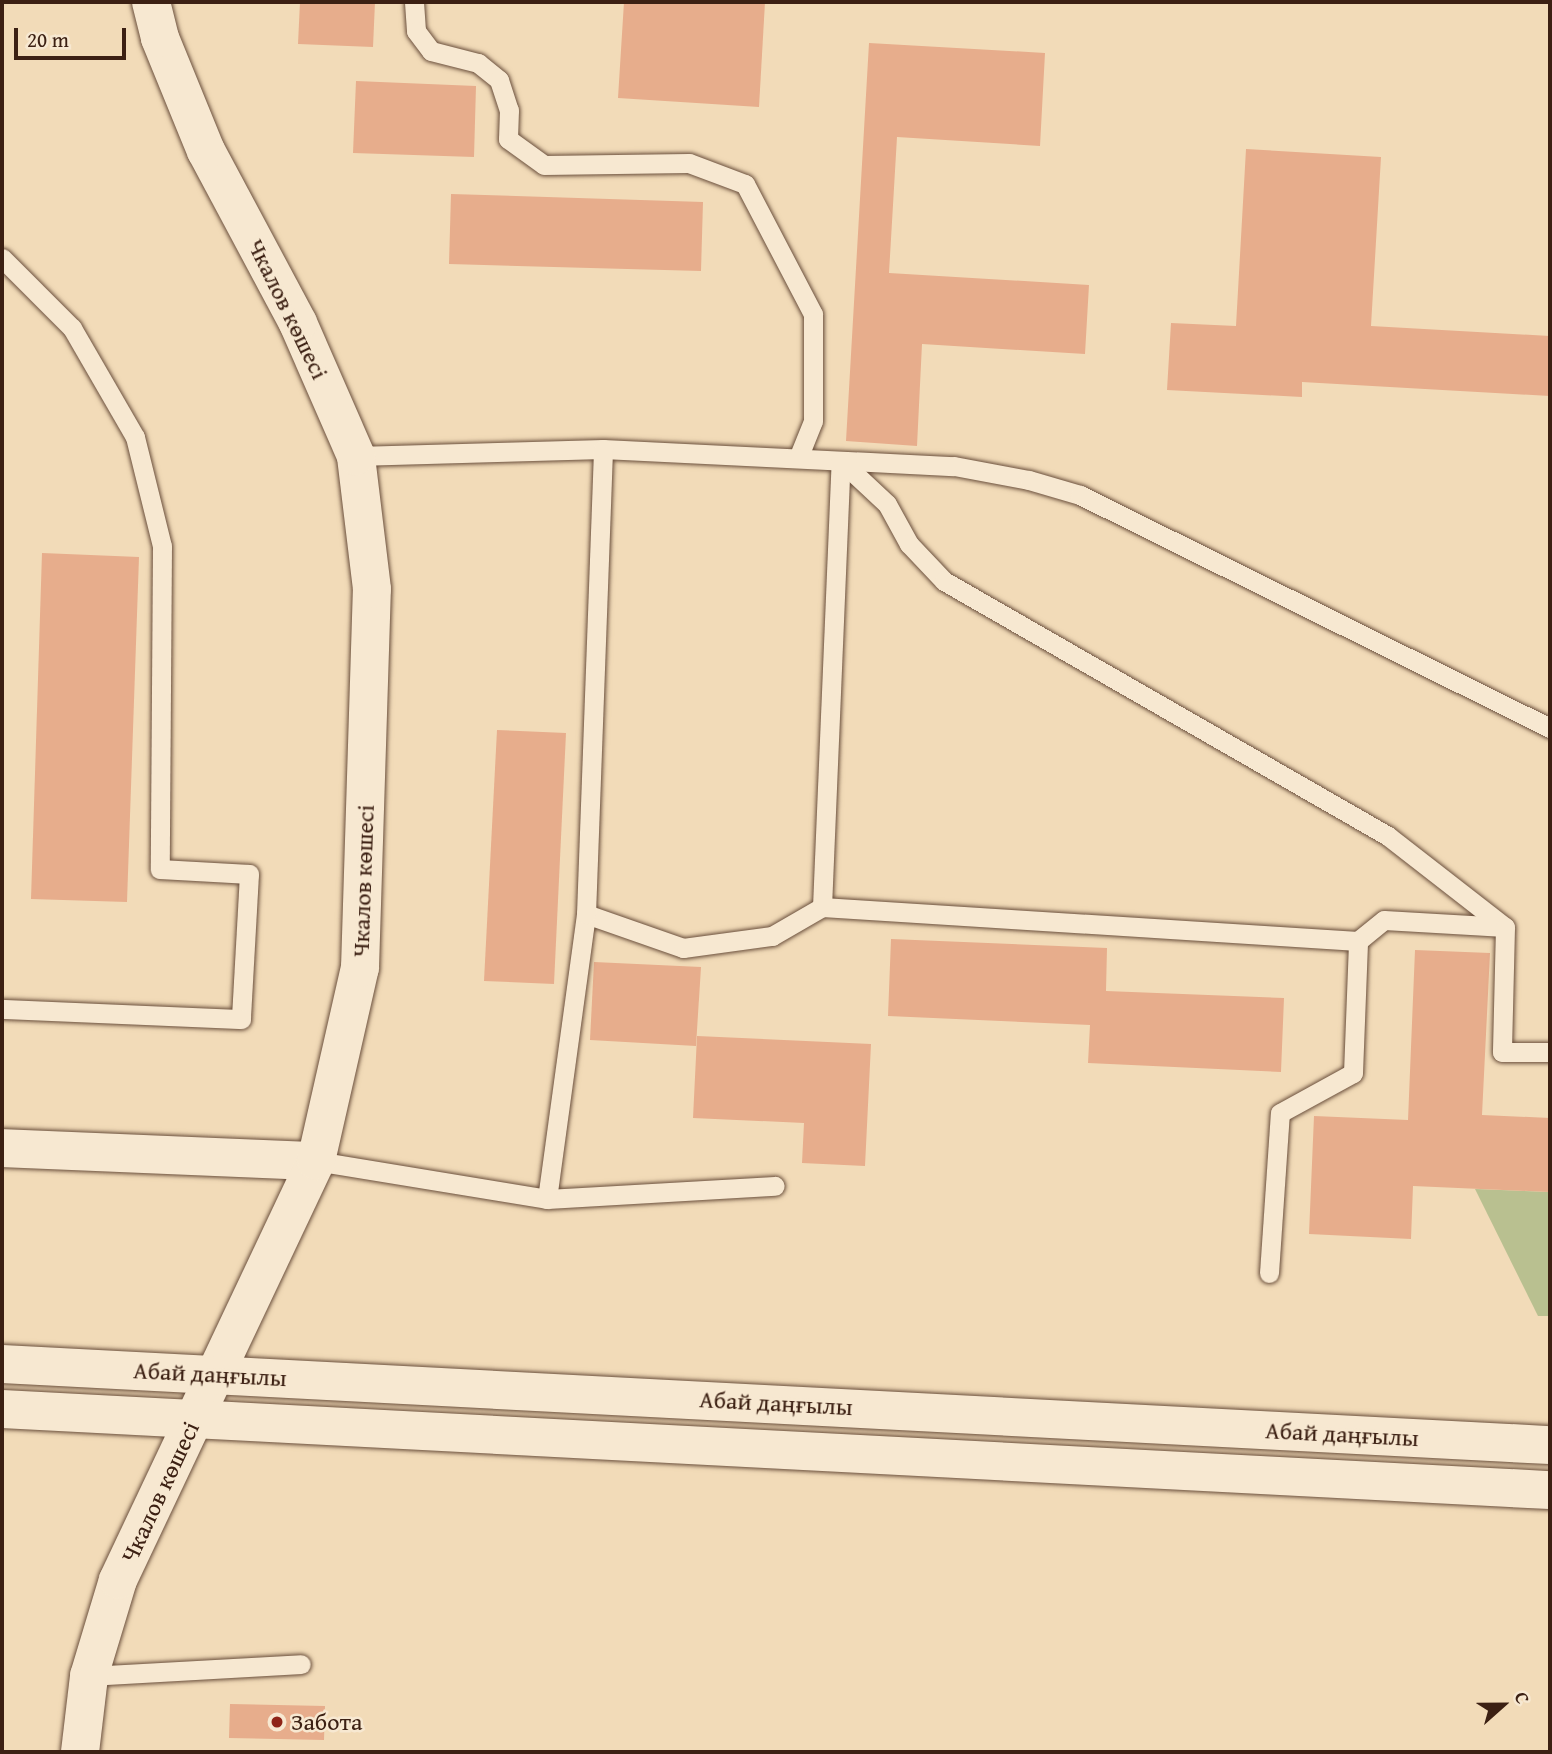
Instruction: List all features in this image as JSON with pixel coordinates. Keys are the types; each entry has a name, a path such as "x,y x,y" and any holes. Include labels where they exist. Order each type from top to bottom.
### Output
{"main road":[{"name":"Чкалов көшесі","path":"80,1752 89,1676 118,1580 316,1161 360,968 372,589 356,456 298,323 206,151 160,38 151,2"},
{"path":"2,1148 316,1161"},
{"name":"Абай даңғылы","path":"2,1364 1550,1445"},
{"name":"Абай даңғылы","path":"2,1409 1550,1490"}],"lane":[{"path":"414,2 416,31 431,51 478,63 499,80 509,110 508,139 544,165 689,163 745,184 813,314 813,421 799,458"},
{"path":"2,258 72,328 135,437 163,546 160,869 248,874 241,1019 2,1009"},
{"path":"356,456 603,449 954,466 1080,495 1550,729"},
{"path":"547,1199 586,914 603,449"},
{"path":"822,906 841,461"},
{"path":"841,461 887,504 909,544 944,581 1388,836 1505,927"},
{"path":"586,914 683,948 772,936 822,906 1358,941 1384,920 1505,927"},
{"path":"1505,927 1502,1052 1550,1052"},
{"path":"1269,1273 1280,1113 1353,1073 1358,941"},
{"path":"316,1161 547,1199 775,1186"},
{"path":"89,1676 301,1664"}],"green space":[{"path":"1475,1189 1550,1192 1550,1316 1538,1316"}],"building":[{"path":"300,2 375,2 373,47 298,44"},
{"path":"624,2 765,2 759,107 618,98"},
{"path":"869,43 1045,53 1040,146 897,137 889,273 1089,285 1085,354 922,344 917,446 846,441"},
{"path":"356,81 476,86 474,157 353,153"},
{"path":"1246,149 1381,157 1371,326 1550,336 1550,396 1302,382 1302,397 1167,390 1171,323 1236,326"},
{"path":"451,194 703,202 701,271 449,264"},
{"path":"42,553 139,557 127,902 31,899"},
{"path":"497,730 566,733 554,984 484,981"},
{"path":"891,939 1107,948 1106,991 1284,998 1281,1072 1088,1063 1090,1025 888,1016"},
{"path":"1415,950 1490,953 1482,1115 1550,1118 1550,1192 1413,1186 1411,1239 1309,1234 1314,1116 1408,1120"},
{"path":"594,962 701,967 696,1046 590,1040"},
{"path":"697,1036 871,1044 865,1166 802,1163 804,1123 693,1118"},
{"name":"Забота","path":"230,1704 325,1706 324,1740 229,1738"}],"place":[{"name":"Забота","path":"277,1722"}]}
